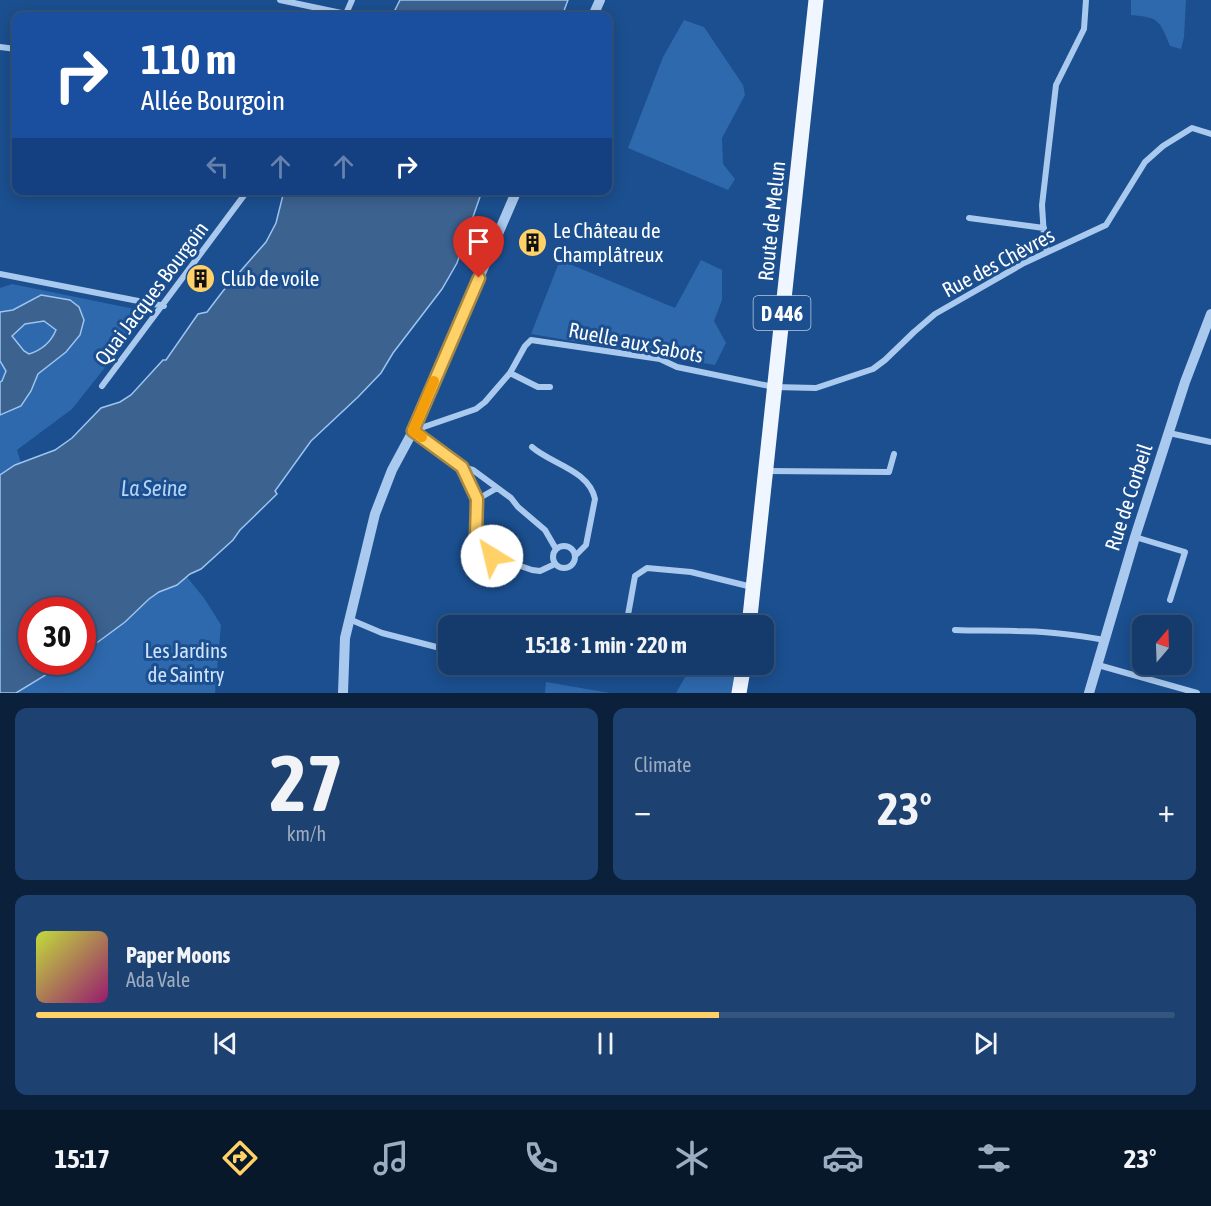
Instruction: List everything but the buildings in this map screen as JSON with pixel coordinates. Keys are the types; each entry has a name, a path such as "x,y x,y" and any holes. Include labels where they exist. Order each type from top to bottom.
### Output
{"main road":[{"name":"Route de Melun","path":"750,615 816,0"},
{"path":"739,693 742,675"}],"street":[{"path":"280,0 333,12"},
{"path":"1047,250 1042,205 1056,85 1084,29 1086,0"},
{"name":"Rue des Chèvres","path":"774,387 816,388 873,369 935,314 1047,250 1106,225 1145,162 1163,146 1192,128 1211,134"},
{"name":"Quai Jacques Bourgoin","path":"102,386 164,306 244,195"},
{"path":"343,693 345,638 375,514 392,470 413,431 515,195"},
{"path":"969,218 1044,228"},
{"path":"0,274 164,306"},
{"name":"Rue de Corbeil","path":"1089,693 1185,382 1211,314"},
{"name":"Ruelle aux Sabots","path":"413,431 476,408 485,402 510,373 525,346 531,340 660,359 677,367 774,387"},
{"path":"510,373 538,387 550,387"},
{"path":"413,431 462,467 473,470 497,488 545,530 556,549"},
{"path":"1169,433 1211,442"},
{"path":"532,447 541,455 580,475 593,491 595,499 586,545 575,555 574,562 569,567 561,568 555,564 553,558 556,549 562,546 569,547 575,555"},
{"path":"765,471 889,472 894,454"},
{"path":"462,467 477,499 476,536 487,552 532,570 540,571 555,564"},
{"path":"477,499 497,488"},
{"path":"1136,537 1185,552 1170,600"},
{"path":"628,615 635,576 647,568 691,572 753,587"},
{"path":"349,619 382,633 438,647"},
{"path":"955,630 1025,631 1106,640"},
{"path":"1098,665 1197,693"}],"green space":[{"path":"1131,0 1186,0 1181,49 1170,46 1161,26 1153,19 1131,15"},
{"path":"684,20 704,27 743,85 745,95 722,138 723,164 735,179 728,190 628,148 663,57"},
{"path":"560,260 675,308 701,260 722,270 722,300 714,321 726,343 715,365 531,334"},
{"path":"12,284 149,312 72,409 17,450 21,463 0,475 0,288"},
{"name":"Les Jardins de Saintry","path":"187,577 221,625 215,693 16,693 46,675 96,675 96,644 150,598"},
{"path":"686,675 736,676 732,693 676,693"},
{"path":"546,682 610,693 545,693"}],"water":[{"path":"400,0 568,0 564,12 394,12"},
{"name":"La Seine","path":"283,195 481,195 457,263 442,289 393,353 381,373 311,441 275,491 277,494 240,530 233,540 201,569 190,574 177,585 149,599 125,622 96,643 96,597 18,597 18,675 46,675 16,693 0,693 0,475 15,465 55,450 72,438 101,408 120,402 131,395 163,360 166,360 198,314 207,312 266,242 276,223"},
{"path":"41,295 70,300 79,307 84,320 80,335 66,352 38,374 21,406 0,415 0,382 6,371 0,361 0,312 13,310","holes":["44,321 56,330 46,345 29,354 12,336 25,324"]}],"slow traffic":[{"path":"422,437 413,431 434,381"}],"place":[{"name":"Le Château de Champlâtreux","path":"532,242"},
{"name":"Club de voile","path":"200,278"}],"route":[{"path":"479,278 413,431 462,467 477,499 475,529 478,542 492,556"}]}
